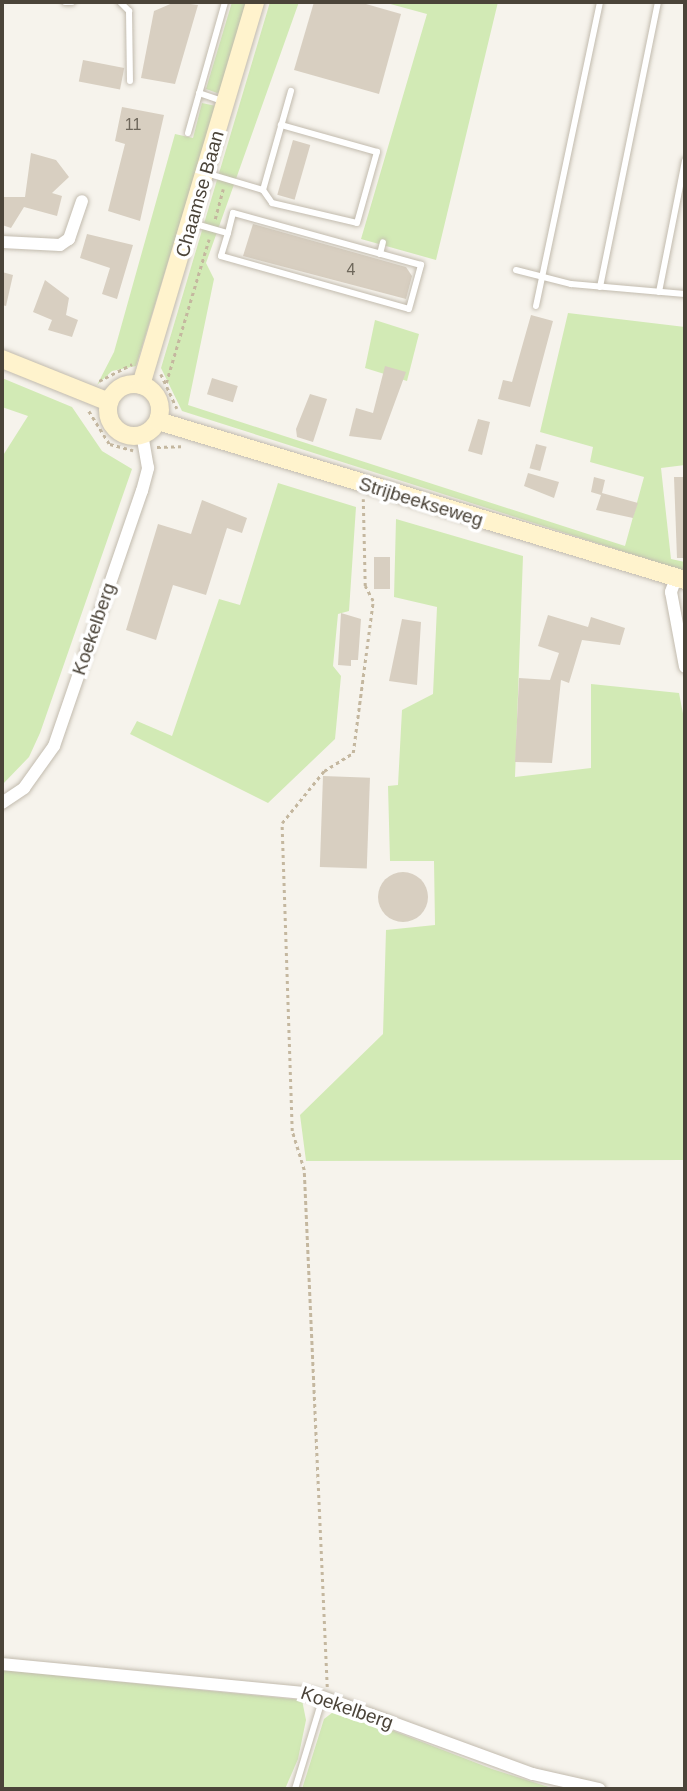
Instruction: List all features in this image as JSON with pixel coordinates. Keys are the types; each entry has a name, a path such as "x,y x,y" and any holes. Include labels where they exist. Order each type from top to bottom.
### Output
{"main road":[{"name":"Chaamse Baan","path":"141,385 192,223 255,2"},
{"path":"2,359 109,402"},
{"path":"141,385 159,403 158,421 144,442 115,428 109,402 122,387 141,385"},
{"name":"Strijbeekseweg","path":"158,421 681,579"}],"street":[{"path":"2,242 60,245 69,239 82,201"},
{"name":"Koekelberg","path":"2,803 24,788 54,746 142,491 144,442"},
{"path":"681,579 671,592 685,667"},
{"name":"Koekelberg","path":"2,1664 271,1686 323,1697 533,1774 599,1789"}],"lane":[{"path":"65,2 72,2"},
{"path":"120,2 129,10 130,81"},
{"path":"188,133 225,2"},
{"path":"536,306 600,2"},
{"path":"600,287 658,2"},
{"path":"263,190 291,91"},
{"path":"199,93 227,103"},
{"path":"206,173 263,190 272,203 357,223 377,152 281,125"},
{"path":"659,292 685,161"},
{"path":"233,213 421,265 409,309 221,256 228,233 233,213"},
{"path":"192,223 228,233"},
{"path":"380,254 383,242"},
{"path":"516,270 600,287 685,295"},
{"path":"295,1789 323,1697"}],"path":[{"name":"Chaamse Baan","path":"166,383 226,179"},
{"path":"88,409 110,444 144,442"},
{"path":"323,1697 329,1682 303,1170 292,1130 282,823 324,771 353,753 373,601 365,586 367,486"}],"green space":[{"path":"232,2 246,2 220,94 206,89"},
{"path":"270,2 299,2 206,263 214,279 188,405 625,546 644,477 590,462 593,447 540,432 568,313 685,327 685,465 661,468 671,559 685,562 685,571 182,411 161,368"},
{"path":"383,2 498,2 436,260 361,239 427,14"},
{"path":"202,103 216,106 136,366 112,371 97,385 114,352 175,134 193,138"},
{"path":"375,320 419,334 407,381 365,368"},
{"path":"2,378 72,407 102,451 132,469 40,733 29,757 2,785 2,457 28,416 2,407"},
{"path":"278,483 356,507 349,611 338,614 333,666 341,676 335,739 268,803 130,734 137,721 172,736 219,599 240,605"},
{"path":"396,519 523,556 515,777 591,768 591,684 679,693 685,724 685,1160 306,1161 300,1115 383,1034 386,930 435,925 434,861 390,861 388,786 398,785 402,710 433,694 437,607 394,597"},
{"path":"2,1670 302,1700 306,1720 298,1759 285,1789 2,1789"},
{"path":"337,1709 492,1769 555,1789 302,1789 324,1719"}],"building":[{"path":"175,2 198,5 175,84 141,78 154,11"},
{"path":"314,2 359,2 401,14 379,94 294,70"},
{"path":"83,60 124,68 120,90 79,82"},
{"path":"122,107 164,115 140,221 108,211 125,144 115,141"},
{"path":"293,140 310,145 295,200 277,195"},
{"path":"31,153 56,160 69,177 52,193 62,196 57,216 24,207 11,228 2,225 2,197 25,197"},
{"path":"253,224 406,267 412,276 406,299 243,256"},
{"path":"87,234 133,245 117,299 102,294 110,268 80,258"},
{"path":"2,272 13,275 6,306 2,305"},
{"path":"45,280 69,298 66,315 78,320 72,337 48,330 52,320 33,312"},
{"path":"531,315 553,321 530,407 498,399 503,380 512,382"},
{"path":"385,366 406,372 381,440 349,436 356,408 373,413"},
{"path":"212,378 238,386 233,402 207,394"},
{"path":"310,394 327,399 313,442 297,437 296,429"},
{"path":"478,419 490,422 482,455 468,451"},
{"path":"536,444 547,447 540,471 530,468"},
{"path":"528,473 559,482 554,498 524,486"},
{"path":"594,477 605,480 602,493 638,503 633,518 596,510 601,495 591,492"},
{"path":"674,477 685,477 685,558 677,558"},
{"path":"202,500 247,518 242,533 227,528 206,595 173,585 156,640 126,630 158,524 191,534"},
{"path":"374,557 390,557 390,589 374,589"},
{"path":"341,613 361,619 358,660 351,660 351,666 338,665"},
{"path":"548,615 588,627 591,617 625,628 620,645 582,640 569,683 561,680 552,763 515,762 519,678 550,680 559,653 538,646"},
{"path":"402,619 421,622 417,685 389,681"},
{"path":"323,776 370,778 367,869 320,867"},
{"path":"403,872 420,880 428,897 420,914 403,922 386,914 378,897 386,880"}]}
